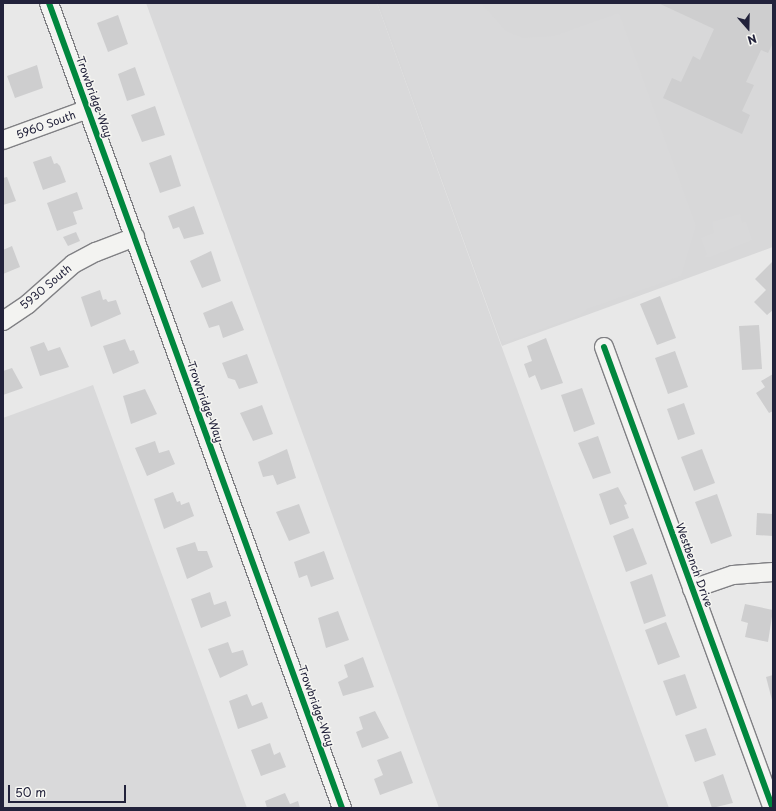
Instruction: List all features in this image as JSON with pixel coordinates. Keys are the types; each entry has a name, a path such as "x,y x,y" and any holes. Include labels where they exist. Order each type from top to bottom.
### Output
{"street":[{"name":"Trowbridge Way","path":"49,3 342,808"},
{"name":"5960 South","path":"3,140 88,109"},
{"name":"5930 South","path":"3,321 28,304 73,264 96,252 135,237"},
{"name":"Westbench Drive","path":"604,347 692,589 770,789 773,808"},
{"path":"692,589 733,575 773,572"}],"shaded area":[{"path":"146,3 377,3 669,808 439,808"},
{"path":"377,3 773,3 773,247 502,346"},
{"path":"379,3 481,3 506,31 523,38 554,36 619,13 696,226 681,276 587,309 580,315 506,342 501,340"},
{"path":"740,214 742,223 746,222 752,240 708,258 705,256 707,254 701,238 714,233 712,222"},
{"path":"93,385 247,808 3,808 3,418"}],"building":[{"path":"658,3 773,3 773,43 768,53 761,50 746,82 754,85 742,111 750,115 742,134 663,98 672,78 681,82 693,56 700,60 714,29"},
{"path":"118,15 128,44 108,52 97,23"},
{"path":"37,65 43,88 15,98 7,76"},
{"path":"135,67 145,95 127,101 118,74"},
{"path":"155,106 165,135 142,142 131,115"},
{"path":"171,155 181,186 160,193 149,163"},
{"path":"51,156 54,164 57,163 60,166 66,182 43,190 33,162"},
{"path":"7,177 16,201 3,205 3,178"},
{"path":"77,192 83,209 73,212 77,224 57,231 47,203"},
{"path":"194,206 204,234 184,239 179,227 173,229 168,216"},
{"path":"76,232 80,241 68,246 63,237"},
{"path":"12,246 20,267 3,274 3,250"},
{"path":"211,251 221,281 202,288 190,261"},
{"path":"773,261 773,310 767,315 754,302 766,290 755,279"},
{"path":"100,290 103,300 106,299 108,302 116,300 121,314 91,327 81,297"},
{"path":"660,296 676,338 657,345 640,304"},
{"path":"232,301 244,330 223,338 219,325 209,328 203,313"},
{"path":"759,325 762,369 742,370 739,326"},
{"path":"546,338 563,383 541,390 535,375 529,378 524,364 532,361 527,346"},
{"path":"125,339 130,351 134,350 139,363 113,374 103,346"},
{"path":"44,342 48,351 60,347 69,367 40,376 30,347"},
{"path":"675,351 688,387 668,394 655,358"},
{"path":"247,354 258,383 239,389 235,380 228,378 222,363"},
{"path":"12,368 23,388 3,395 3,371"},
{"path":"773,374 773,411 769,413 756,393 765,387 761,381"},
{"path":"582,388 595,424 574,432 561,395"},
{"path":"145,389 157,414 131,424 123,396"},
{"path":"684,403 695,434 678,440 667,409"},
{"path":"262,405 273,434 253,441 240,413"},
{"path":"598,436 611,473 593,479 578,443"},
{"path":"155,441 159,453 169,450 175,464 147,476 135,448"},
{"path":"287,449 296,478 277,485 273,475 263,477 258,462"},
{"path":"702,449 715,483 694,491 681,457"},
{"path":"618,487 627,504 624,505 629,518 610,525 599,494"},
{"path":"173,492 177,502 180,501 181,505 189,502 194,516 164,529 154,499"},
{"path":"717,494 732,536 711,544 695,502"},
{"path":"299,504 310,533 289,541 276,512"},
{"path":"757,513 773,514 773,536 756,535"},
{"path":"633,528 647,564 626,572 613,536"},
{"path":"195,542 198,551 207,551 213,567 187,579 176,548"},
{"path":"324,551 334,579 311,587 307,575 299,578 294,562"},
{"path":"652,574 666,616 644,624 630,582"},
{"path":"210,592 214,605 226,601 231,616 201,628 191,599"},
{"path":"745,604 773,610 768,642 745,637 748,623 741,621"},
{"path":"338,611 349,640 326,648 318,618"},
{"path":"666,622 680,657 658,665 645,630"},
{"path":"228,642 232,653 243,650 248,665 220,678 208,649"},
{"path":"363,657 374,687 343,696 338,682 348,677 344,665"},
{"path":"685,674 697,708 676,716 663,681"},
{"path":"773,675 773,704 766,677"},
{"path":"247,694 252,706 262,702 268,718 238,729 229,701"},
{"path":"375,711 389,738 362,748 356,732 363,729 359,717"},
{"path":"706,728 716,755 695,762 685,735"},
{"path":"270,743 274,755 280,752 286,767 261,776 251,750"},
{"path":"401,751 413,783 380,795 374,779 383,775 377,760"},
{"path":"723,774 733,803 712,808 703,782"},
{"path":"285,793 290,804 298,801 300,808 267,808 265,801"}],"cycle path":[{"path":"49,3 342,808"},
{"path":"604,347 773,808"}]}
